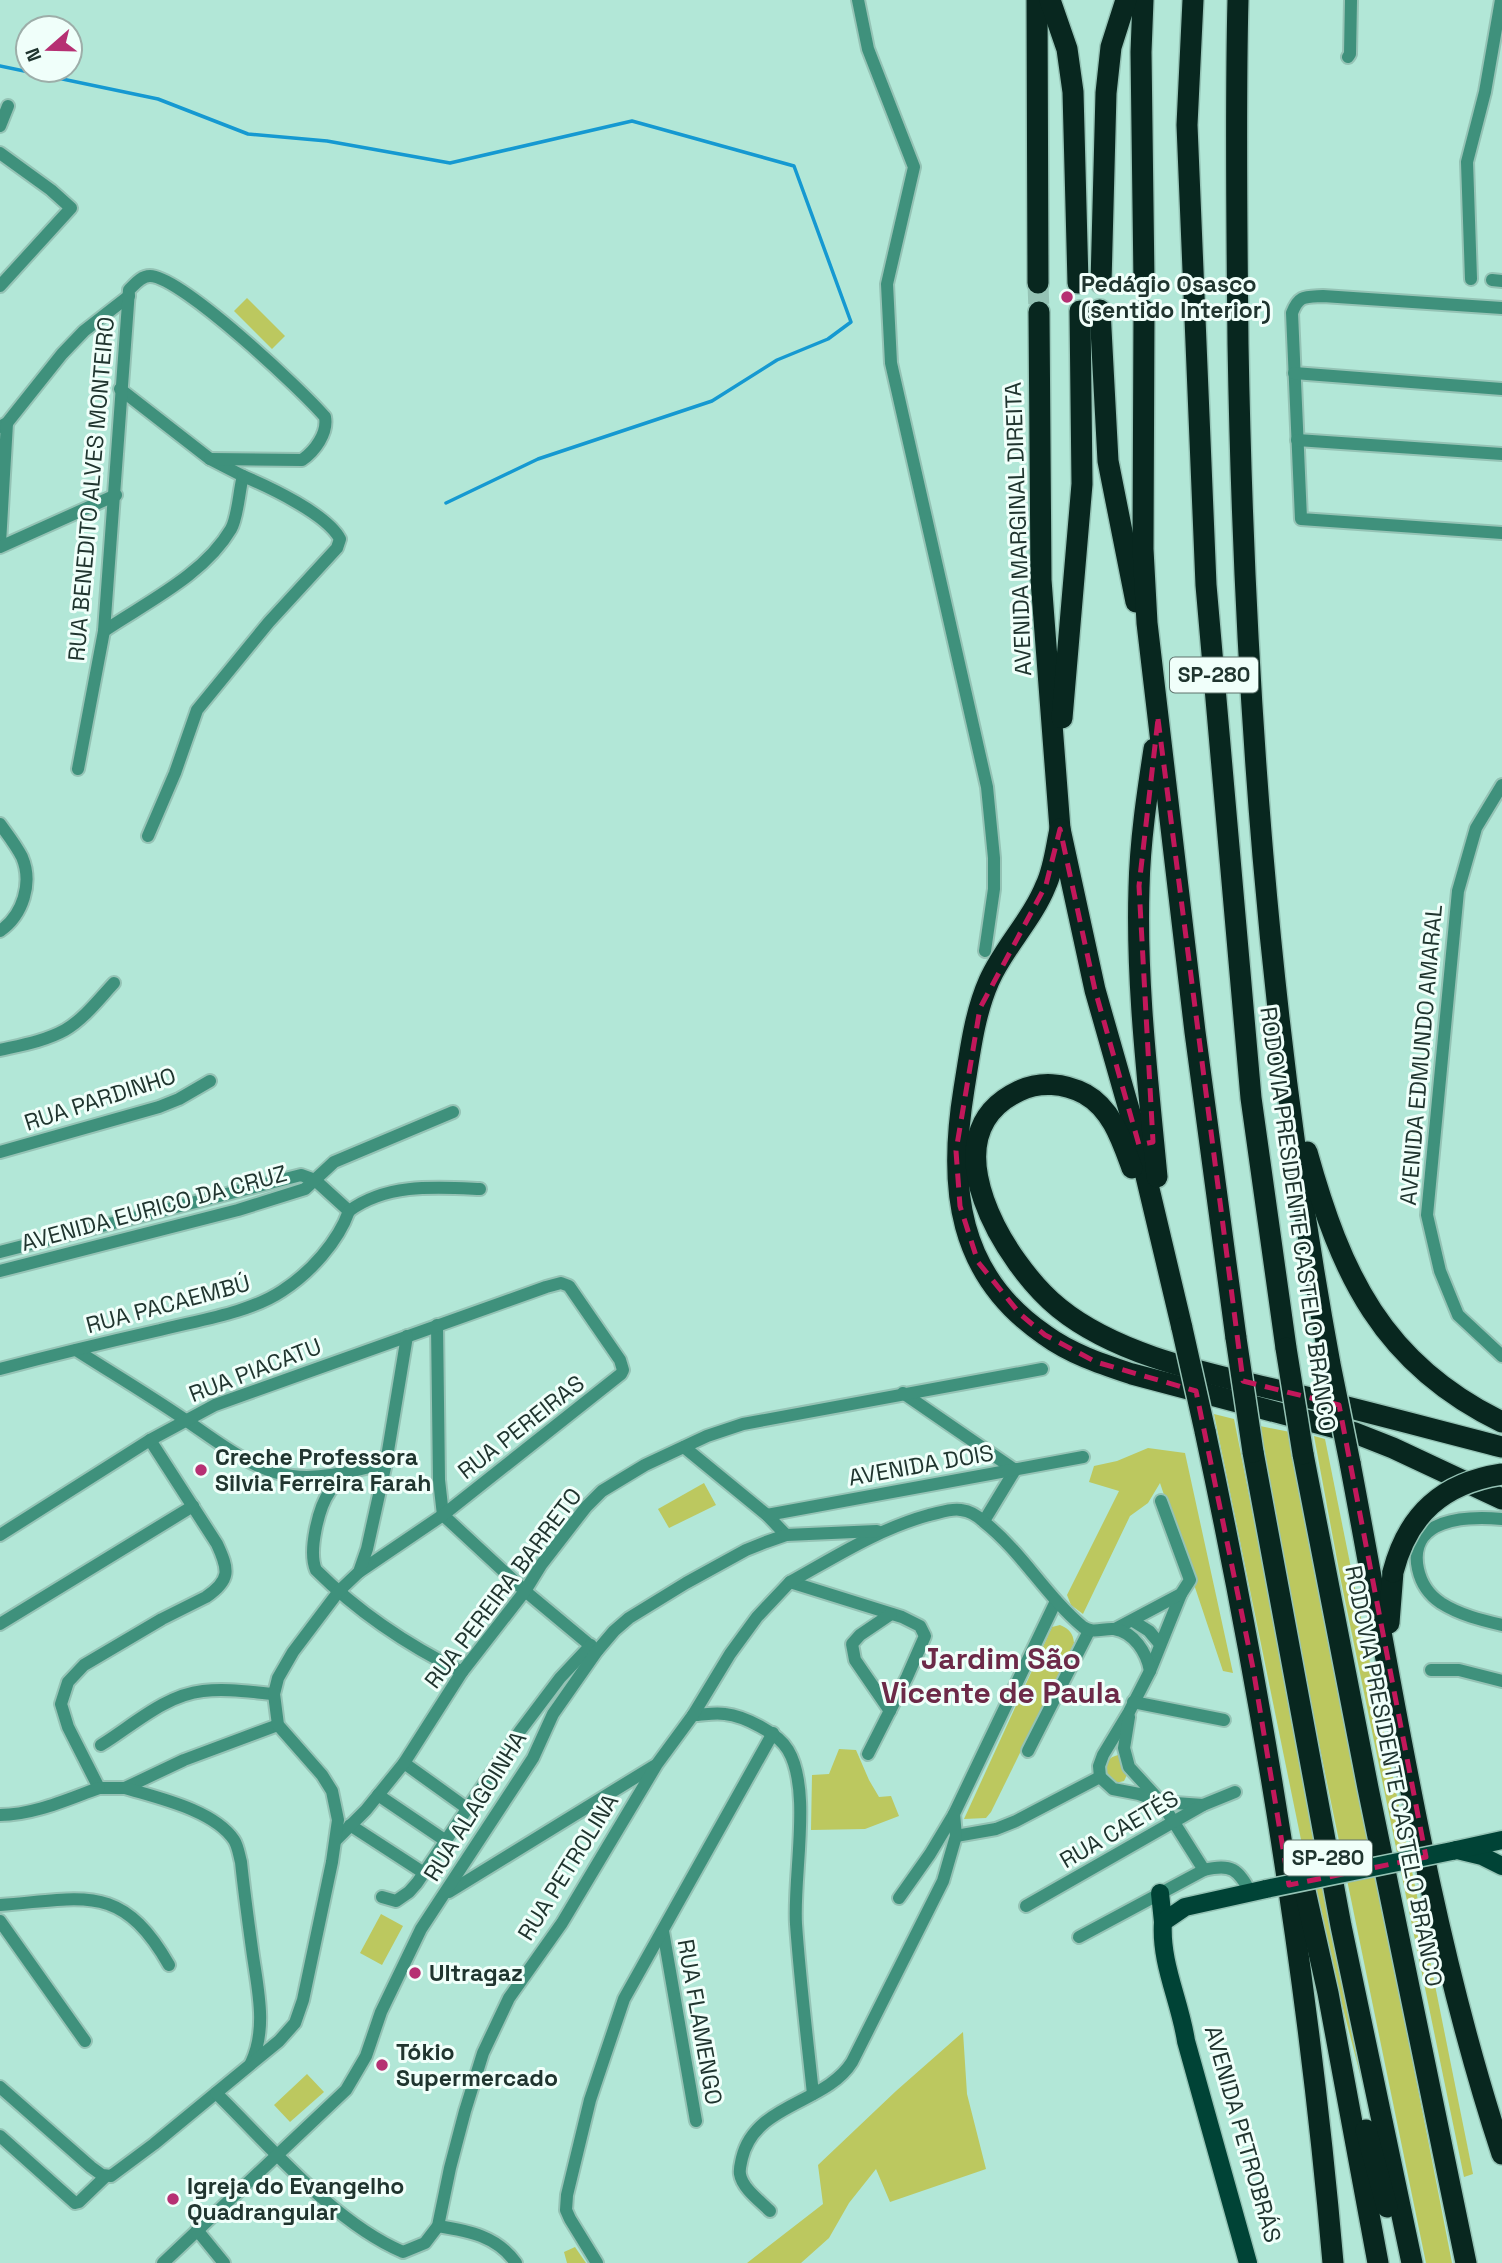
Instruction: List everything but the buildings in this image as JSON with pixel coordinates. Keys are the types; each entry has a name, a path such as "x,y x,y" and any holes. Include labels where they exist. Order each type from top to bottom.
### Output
{"highway":[{"path":"1037,0 1038,284"},
{"path":"1050,0 1067,49 1073,92 1078,282"},
{"path":"1101,283 1106,93 1111,47 1126,0"},
{"path":"1143,0 1141,52 1144,282"},
{"name":"RODOVIA PRESIDENTE CASTELO BRANCO","path":"1193,0 1187,125 1206,585 1251,1098 1303,1454 1368,1788 1466,2263"},
{"name":"RODOVIA PRESIDENTE CASTELO BRANCO","path":"1238,0 1235,152 1240,451 1247,633 1276,997 1307,1237 1395,1705 1445,1952 1472,2056 1500,2148"},
{"name":"SP-280","path":"1144,310 1143,549 1147,623 1195,1032 1236,1338 1253,1452 1341,1926 1412,2263"},
{"path":"1057,783 1082,484 1090,311 1112,491 1157,711 1142,834 1139,929 1142,1012 1163,1249"},
{"name":"AVENIDA MARGINAL DIREITA","path":"1039,312 1041,580 1060,829"},
{"path":"1060,829 1095,990 1136,1134 1182,1328 1253,1668 1328,1993 1402,2263"},
{"path":"1060,829 1046,886 989,981 973,1038 956,1151 960,1206 978,1262 993,1284 1020,1314 1045,1335 1096,1362 1355,1433 1502,1499"},
{"path":"1287,1083 1333,1239 1368,1307 1400,1347 1428,1374 1458,1397 1502,1422"},
{"path":"1163,1249 1118,1132 1107,1113 1093,1099 1078,1090 1043,1084 1010,1095 997,1106 986,1120 976,1153 977,1171 989,1216 1023,1273 1038,1290 1079,1323 1160,1358 1502,1447"},
{"path":"1395,1705 1388,1621 1393,1572 1402,1544 1413,1524 1437,1499 1467,1482 1502,1474"},
{"path":"1253,1668 1291,1898 1326,2176 1333,2263"},
{"path":"1328,1993 1378,2263"},
{"path":"1500,2148 1502,2102"}],"main road":[{"path":"1163,1922 1185,1907 1500,1841"},
{"path":"1499,1864 1495,1851 1500,1841"},
{"path":"1454,1851 1499,1864"},
{"path":"1160,1893 1185,1907"},
{"name":"AVENIDA PETROBRÁS","path":"1160,1893 1165,1956 1248,2263"},
{"name":"AVENIDA PETROBRÁS","path":"1183,2020 1194,2039 1255,2263"}],"street":[{"path":"858,0 868,50 914,167 887,284 891,363 987,787 994,858 994,889 985,951"},
{"path":"1348,57 1351,0"},
{"path":"1471,279 1467,162 1485,92 1501,0"},
{"path":"0,126 8,106"},
{"path":"0,153 71,208 0,286"},
{"path":"116,495 0,545 3,425 84,331 129,296 129,290 140,279 149,275 162,278 178,288 244,341 325,417 325,431 302,460 210,458"},
{"name":"RUA BENEDITO ALVES MONTEIRO","path":"78,769 104,632 129,296"},
{"path":"1502,308 1322,296 1305,297 1297,302 1292,313 1301,519 1502,533"},
{"path":"1294,373 1502,388"},
{"path":"120,390 210,458 271,489 330,525 341,539 337,548 269,622 197,710 162,806 148,836"},
{"path":"1297,440 1502,454"},
{"path":"104,632 187,575 215,550 232,526 243,476"},
{"name":"AVENIDA EDMUNDO AMARAL","path":"1502,785 1476,828 1458,891 1427,1216 1440,1270 1458,1315 1502,1356"},
{"path":"0,824 22,858 26,883 24,901 16,915 0,931"},
{"path":"0,1051 37,1041 65,1029 82,1016 114,983"},
{"name":"RUA PARDINHO","path":"0,1152 159,1107 188,1095 211,1081"},
{"name":"AVENIDA EURICO DA CRUZ","path":"0,1271 238,1210 305,1189 334,1162 453,1112"},
{"name":"AVENIDA EURICO DA CRUZ","path":"0,1252 301,1175 315,1180 349,1211"},
{"path":"349,1211 363,1201 405,1189 480,1189"},
{"name":"RUA PACAEMBÚ","path":"0,1369 216,1316 275,1295 309,1270 345,1224 349,1211"},
{"path":"26,1245 31,1263"},
{"name":"RUA PIACATU","path":"0,1535 150,1440 240,1395 561,1283 569,1286 620,1360 624,1370 605,1387"},
{"path":"382,1897 390,1901 402,1898 424,1873 539,1705 594,1648 525,1591 443,1514 439,1480 437,1325"},
{"path":"359,1572 367,1549 386,1463 407,1336"},
{"path":"76,1350 218,1443 274,1472 293,1476 329,1475 386,1463"},
{"name":"RUA PEREIRA BARRETO","path":"336,1840 378,1796 404,1763 462,1672 525,1591 573,1522 602,1491 623,1477 707,1436 743,1424 1042,1369"},
{"name":"RUA PEREIRAS","path":"274,1694 278,1678 293,1652 339,1591 359,1572 443,1514 605,1387"},
{"path":"903,1393 1014,1470 984,1521"},
{"path":"99,1788 68,1727 61,1704 68,1682 84,1664 206,1597 219,1588 226,1574 224,1557 150,1440"},
{"path":"684,1447 786,1535"},
{"name":"AVENIDA DOIS","path":"766,1515 1083,1457"},
{"path":"349,1472 325,1500 311,1551 316,1570 369,1618 462,1672"},
{"path":"1161,1501 1190,1580 1181,1594 1150,1671 1103,1755 1099,1766 1100,1777 1113,1789 1161,1802 1203,1805"},
{"path":"0,1624 193,1506"},
{"path":"880,1531 925,1516 960,1509 984,1521 1023,1561 1056,1601 1090,1631 1115,1629 1181,1594"},
{"path":"1502,1519 1485,1517 1441,1524 1429,1530 1418,1541 1415,1556 1419,1577 1439,1602 1456,1612 1502,1625"},
{"name":"RUA ALAGOINHA","path":"163,2263 335,2102 356,2075 392,1986 421,1929 533,1759 553,1714 594,1648 629,1618 746,1550 786,1535 880,1531"},
{"name":"RUA PETROLINA","path":"438,2226 456,2142 483,2053 497,2020 521,1979 562,1923 657,1764 693,1715 730,1654 757,1617 790,1582 880,1531"},
{"path":"790,1582 902,1617 920,1626 925,1636 868,1754"},
{"path":"899,1898 954,1814 1056,1601"},
{"path":"890,1711 855,1660 852,1644 860,1635 891,1614"},
{"path":"1133,1621 1149,1630 1160,1644"},
{"path":"1115,1629 1140,1646 1148,1659 1150,1671"},
{"path":"1028,1751 1090,1631"},
{"path":"1431,1670 1459,1670 1502,1681"},
{"path":"0,2136 75,2203 79,2202 106,2176 115,2174 154,2144 288,2032 299,2014 313,1959 336,1840 337,1807 332,1791 322,1775 278,1725 274,1694 231,1689 200,1691 163,1705 101,1745"},
{"path":"539,1705 553,1714"},
{"path":"1131,1707 1224,1720"},
{"path":"1131,1707 1124,1748 1126,1758 1135,1774 1161,1802 1204,1870"},
{"path":"693,1715 725,1714 773,1733 787,1747 798,1777 800,1796 795,1913 813,2094"},
{"path":"125,1788 193,1757 278,1725"},
{"path":"597,2263 566,2210 567,2195 590,2100 614,2024 624,1999 773,1733"},
{"path":"404,1763 468,1809"},
{"path":"444,1895 657,1764"},
{"path":"956,1836 996,1829 1034,1813 1100,1777"},
{"path":"0,1815 33,1810 99,1788 125,1788 197,1813 222,1826 236,1842 241,1862 259,2001 261,2028 256,2054 251,2063"},
{"name":"RUA CAETÉS","path":"1026,1906 1203,1805 1235,1792"},
{"path":"378,1796 446,1841"},
{"path":"770,2211 744,2185 740,2174 748,2141 768,2120 833,2084 852,2062 943,1881 956,1836 954,1814"},
{"path":"350,1825 424,1873"},
{"path":"1079,1937 1204,1870 1219,1866 1232,1868 1258,1891"},
{"path":"0,1905 78,1899 97,1900 113,1905 140,1925 169,1965"},
{"path":"0,1921 85,2041"},
{"name":"RUA FLAMENGO","path":"663,1931 696,2121"},
{"path":"0,2087 91,2167 106,2176"},
{"path":"216,2093 319,2195 349,2220 388,2246 402,2252 412,2249 425,2243 438,2226 472,2231 486,2237 511,2255 516,2263"},
{"path":"197,2230 225,2263"}],"highlighted area":[{"path":"1158,719 1243,1381 1339,1405 1426,1857 1289,1885 1253,1668 1196,1391 1096,1362 1045,1335 1020,1314 978,1262 960,1206 956,1151 980,1008 1046,885 1060,829 1095,990 1139,1145 1153,1142 1139,886"}],"green space":[{"path":"247,298 285,336 272,349 234,311"},
{"path":"1214,1414 1234,1419 1375,2132 1307,1869"},
{"path":"1260,1426 1290,1432 1452,2263 1426,2263 1311,1705"},
{"path":"1314,1436 1325,1439 1473,2174 1464,2177 1341,1581"},
{"path":"1148,1448 1185,1453 1233,1673 1223,1671 1160,1483 1148,1503 1130,1516 1083,1614 1071,1605 1067,1595 1119,1491 1089,1482 1094,1466 1117,1461"},
{"path":"704,1483 716,1505 669,1528 658,1509"},
{"path":"1060,1625 1070,1632 1074,1643 991,1812 986,1818 964,1819 1052,1627"},
{"path":"839,1749 856,1750 879,1797 891,1796 899,1816 865,1829 811,1830 812,1775 829,1774"},
{"path":"1118,1755 1127,1775 1124,1781 1116,1783 1108,1776 1105,1768 1112,1757"},
{"path":"381,1914 403,1926 382,1965 360,1953"},
{"path":"963,2032 967,2094 986,2169 890,2202 876,2169 849,2203 829,2238 801,2263 747,2263 823,2204 818,2165"},
{"path":"307,2074 324,2092 290,2122 274,2105"},
{"path":"575,2247 586,2263 567,2263 564,2252"}],"waterway":[{"path":"0,66 158,99 248,134 327,141 450,163 632,121 794,166 851,322 828,339 777,360 712,401 538,459 446,503"}],"tunnel":[{"path":"1038,283 1039,312"}],"place":[{"name":"Pedágio Osasco (sentido Interior)","path":"1067,297"},
{"name":"Creche Professora Silvia Ferreira Farah","path":"201,1470"},
{"name":"Ultragaz","path":"415,1973"},
{"name":"Tókio Supermercado","path":"382,2065"},
{"name":"Igreja do Evangelho Quadrangular","path":"173,2199"}],"district":[{"name":"Jardim São Vicente de Paula","path":"1001,1676"}]}
